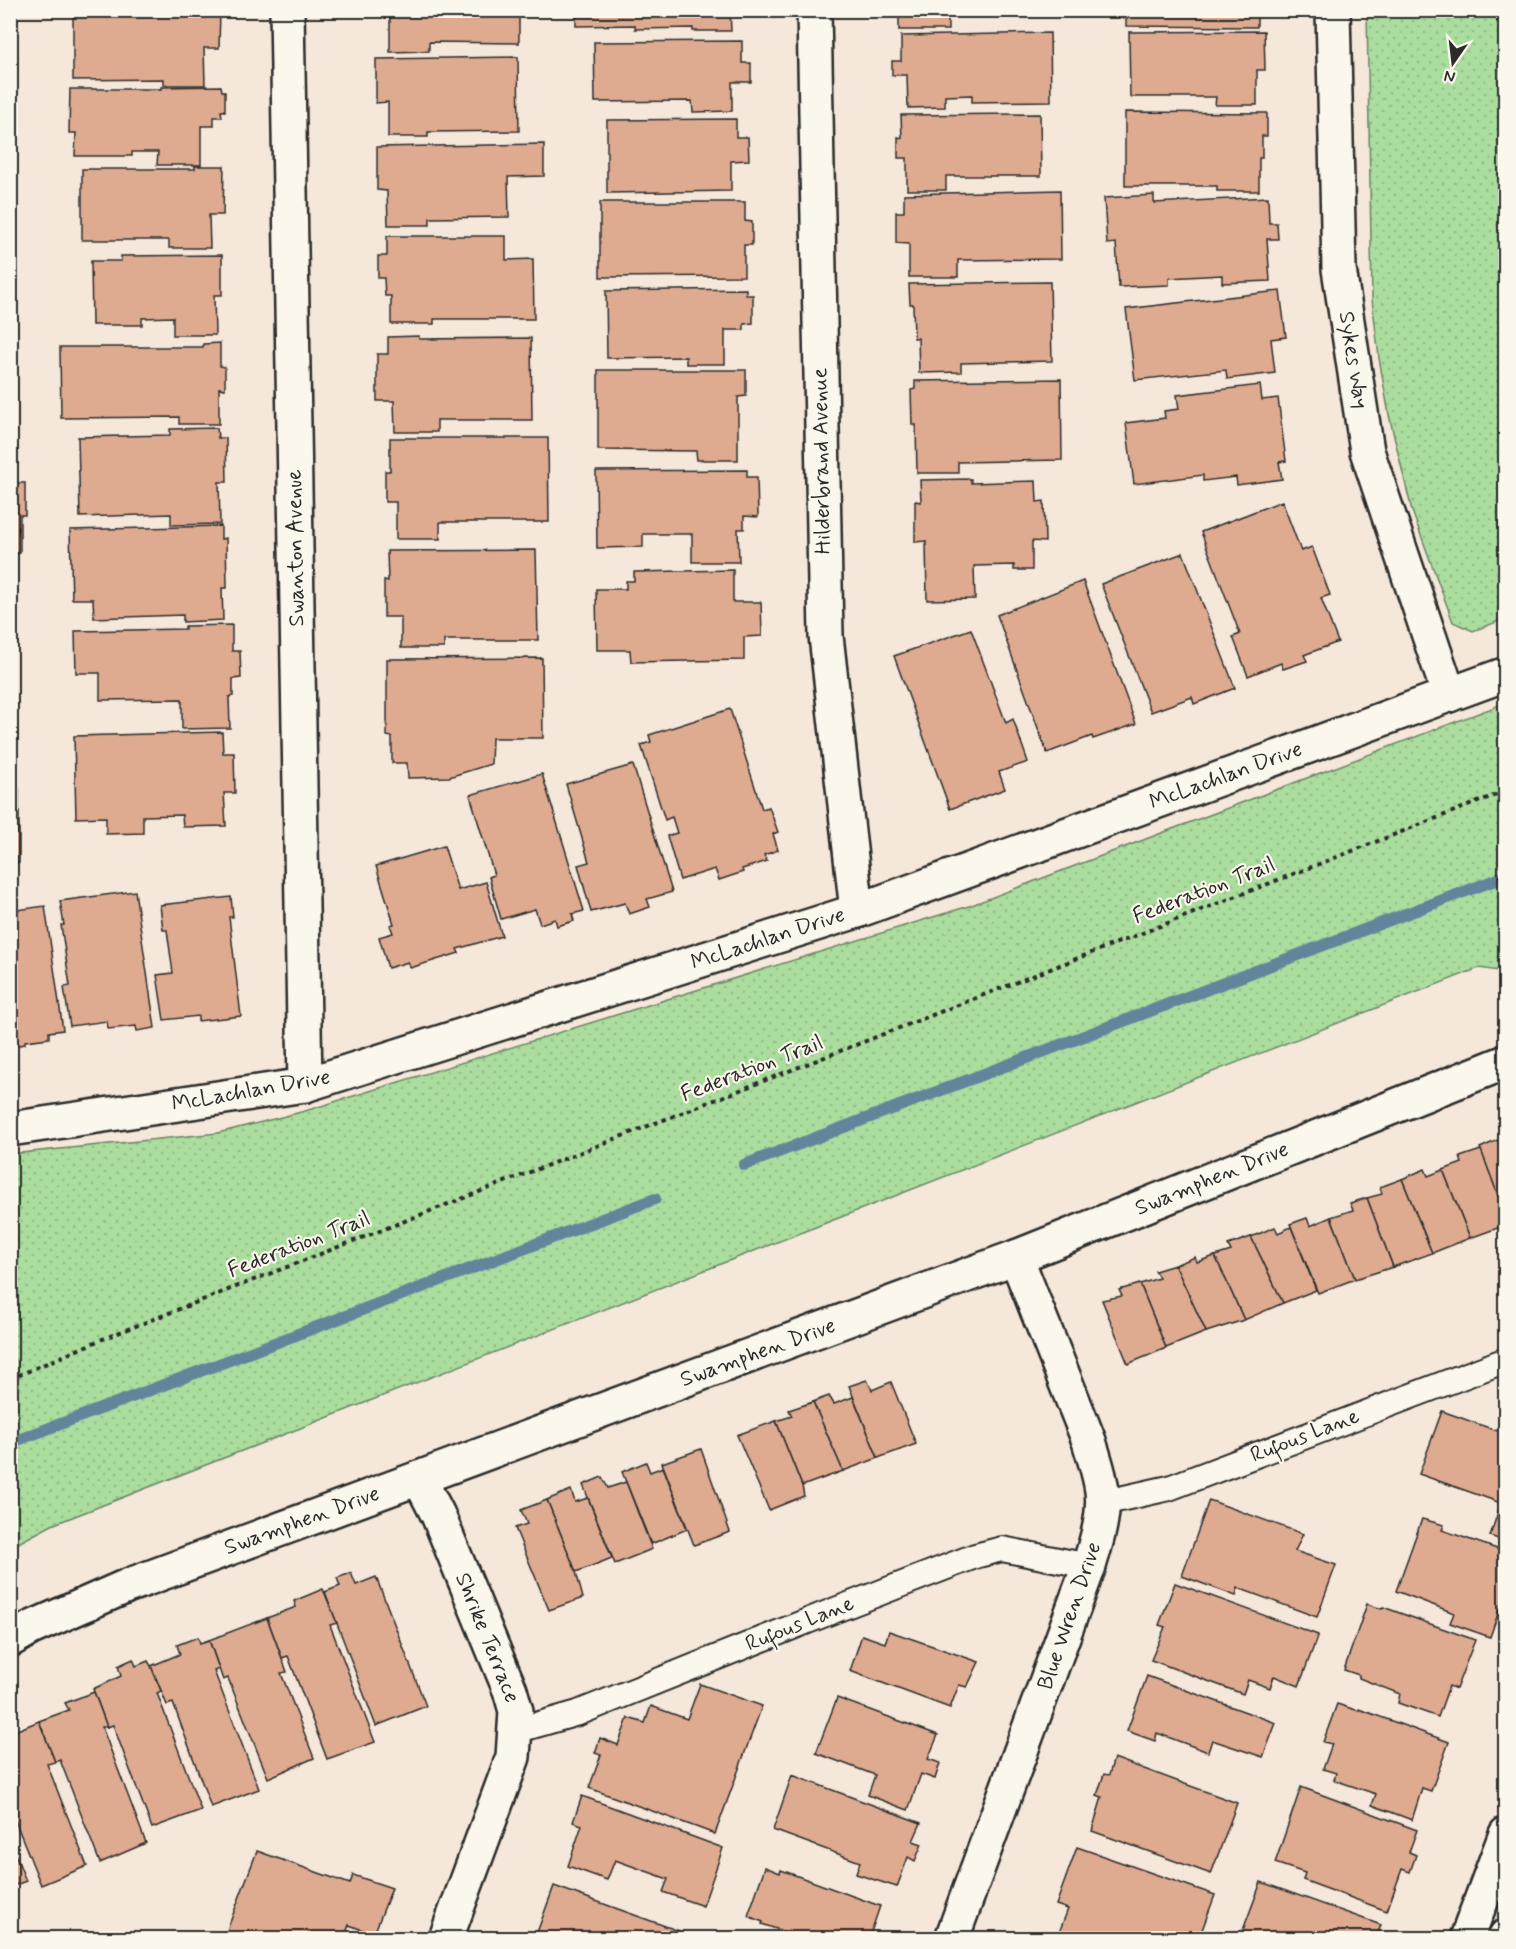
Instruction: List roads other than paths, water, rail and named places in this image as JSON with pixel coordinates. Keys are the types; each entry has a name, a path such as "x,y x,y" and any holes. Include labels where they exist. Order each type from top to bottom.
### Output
{"street":[{"name":"Swanton Avenue","path":"287,10 305,1085"},
{"name":"Hilderbrand Avenue","path":"814,10 826,636 857,910"},
{"name":"Sykes Way","path":"1333,10 1339,269 1367,451 1449,695"},
{"name":"McLachlan Drive","path":"10,1129 305,1085 857,910 1506,674"},
{"name":"Swamphen Drive","path":"10,1640 31,1628 127,1586 1016,1257 1506,1062"},
{"name":"Blue Wren Drive","path":"952,1938 1089,1566 1099,1534 1103,1494 1089,1441 1016,1257"},
{"name":"Shrike Terrace","path":"419,1478 438,1515 510,1690 516,1711 513,1757 446,1938"},
{"path":"1467,1938 1506,1834"}],"lane":[{"name":"Rufous Lane","path":"1102,1503 1169,1488 1506,1360"},
{"name":"Rufous Lane","path":"515,1731 578,1713 975,1556 1002,1549 1089,1566"}],"waterway":[{"path":"744,1165 1506,876"},
{"path":"10,1443 655,1199"}]}
